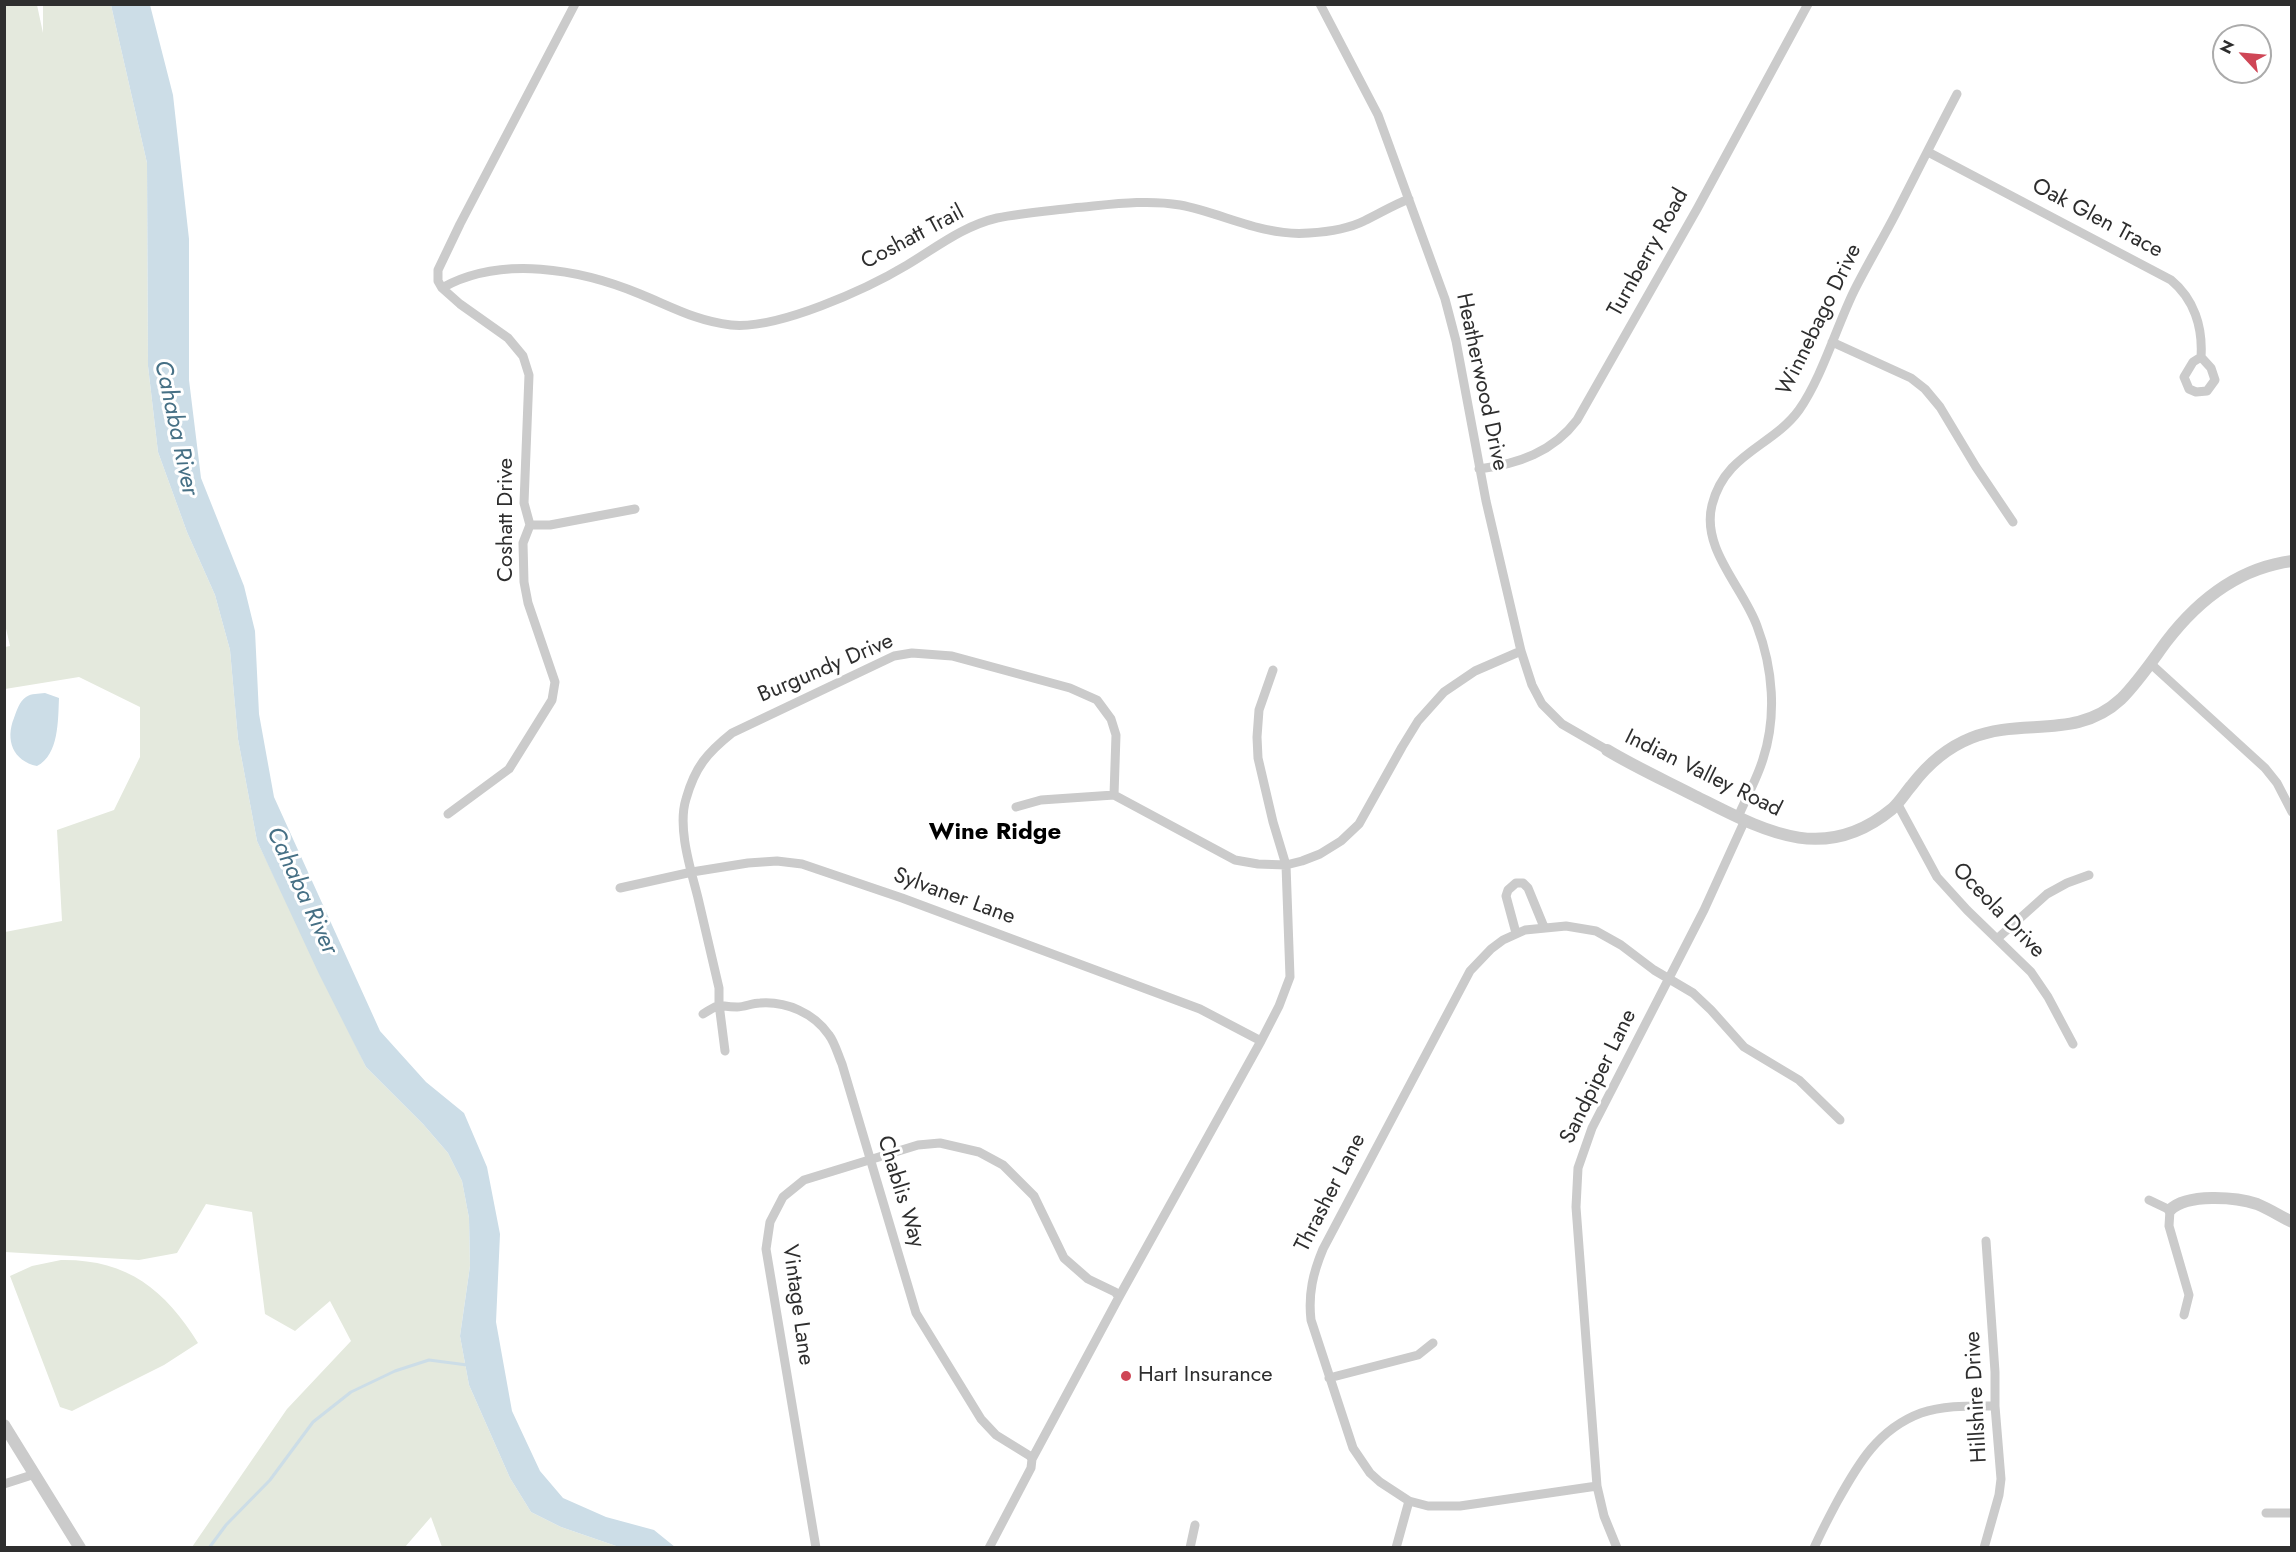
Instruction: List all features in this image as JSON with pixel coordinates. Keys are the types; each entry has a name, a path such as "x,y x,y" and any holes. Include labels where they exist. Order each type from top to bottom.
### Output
{"street":[{"path":"442,288 437,275 441,261 574,4"},
{"name":"Heatherwood Drive","path":"1320,4 1378,115 1436,272 1456,341 1479,469 1521,651 1532,685 1542,704 1565,726 1606,750"},
{"name":"Turnberry Road","path":"1479,469 1506,465 1538,453 1560,439 1577,420 1697,209 1808,4"},
{"name":"Winnebago Drive","path":"1741,819 1767,745 1770,727 1771,684 1756,624 1714,543 1712,505 1720,483 1732,466 1799,410 1854,291 1957,94"},
{"name":"Oak Glen Trace","path":"1928,152 2171,280 2191,304 2198,320 2202,347 2201,357"},
{"name":"Coshatt Trail","path":"442,288 465,276 478,273 543,270 580,276 622,287 706,322 751,326 791,317 860,289 905,266 959,231 996,219 1032,212 1112,204 1163,203 1198,209 1245,224 1289,234 1346,227 1363,222 1409,199"},
{"name":"Coshatt Drive","path":"442,288 460,304 508,338 523,356 529,375 524,503 530,525 523,543 524,582 528,603 555,682 552,700 509,769 448,814"},
{"path":"1832,342 1911,378 1924,389 1940,407 2013,522"},
{"path":"530,525 550,525 635,509"},
{"name":"Indian Valley Road","path":"1606,750 1766,831 1804,839 1821,839 1854,832 1871,823 1897,803 1927,767 1946,750 1989,731 2057,727 2096,716 2122,698 2192,612 2213,593 2251,571 2292,561"},
{"path":"1016,807 1041,800 1114,795 1235,860 1286,865 1320,854 1341,841 1359,824 1418,721 1444,692 1475,671 1521,651"},
{"name":"Burgundy Drive","path":"725,1051 719,988 684,838 684,811 685,800 700,764 710,751 732,733 894,656 912,653 952,656 1070,688 1097,700 1111,718 1116,735 1114,795"},
{"path":"2151,664 2265,768 2277,783 2292,812"},
{"path":"989,1548 1031,1468 1032,1459 1261,1041 1279,1006 1290,976 1286,865 1270,811 1258,758 1259,710 1273,670"},
{"name":"Oceola Drive","path":"1897,803 1937,877 2040,984 2073,1044"},
{"name":"Sandpiper Lane","path":"1617,1548 1604,1516 1597,1486 1579,1257 1576,1184 1583,1151 1592,1128 1726,866 1741,819"},
{"name":"Sylvaner Lane","path":"620,888 692,872 748,863 777,861 802,864 1200,1009 1261,1041"},
{"path":"1998,938 2047,894 2089,875"},
{"path":"1516,933 1506,896 1508,890 1516,883 1523,883 1528,888 1544,927"},
{"name":"Thrasher Lane","path":"1597,1486 1460,1506 1428,1506 1409,1501 1380,1482 1360,1460 1347,1433 1313,1329 1309,1304 1313,1276 1319,1258 1461,984 1479,960 1503,940 1516,933 1544,927 1566,926 1596,931 1621,945 1702,1001 1744,1047 1799,1080 1840,1120"},
{"name":"Chablis Way","path":"719,1004 737,1007 760,1003 789,1006 811,1016 829,1035 842,1064 916,1313 981,1419 996,1435 1032,1459"},
{"path":"703,1014 719,1004"},
{"name":"Vintage Lane","path":"816,1548 766,1249 770,1222 783,1197 804,1180 918,1145 940,1143 979,1152 1003,1165 1034,1196 1064,1258 1088,1279 1115,1292 1119,1297"},
{"path":"2184,1316 2189,1295 2169,1226 2170,1210 2175,1206 2202,1199 2240,1199 2259,1205 2292,1222"},
{"path":"2149,1200 2170,1210"},
{"name":"Hillshire Drive","path":"1984,1548 1999,1495 2001,1479 1986,1241"},
{"path":"1329,1378 1404,1360 1418,1355 1433,1343"},
{"path":"1814,1548 1850,1478 1878,1439 1900,1423 1923,1412 1947,1407 1995,1406"},
{"path":"4,1425 80,1548"},
{"path":"4,1484 34,1474"},
{"path":"1396,1548 1409,1501"},
{"path":"2266,1513 2292,1513"},
{"path":"1190,1548 1195,1525"}],"shaded area":[{"path":"5,5 37,5 43,33 43,5 111,5 147,163 148,366 158,452 187,532 215,595 230,650 238,739 257,841 366,1067 423,1124 448,1153 462,1181 469,1218 470,1266 460,1336 469,1385 510,1478 531,1512 561,1527 619,1547 442,1547 431,1517 405,1547 192,1547 287,1409 351,1341 330,1301 295,1331 265,1314 252,1212 206,1204 177,1253 139,1260 5,1252 5,932 62,921 57,830 114,810 140,757 140,707 79,677 5,689 5,647 10,646 5,624"},
{"path":"61,1260 105,1265 142,1281 172,1307 198,1343 164,1365 72,1411 60,1407 10,1276 32,1266"}],"water":[{"name":"Cahaba River","path":"111,5 150,5 173,95 189,239 189,380 201,478 244,586 255,631 259,714 274,797 380,1031 426,1082 464,1113 487,1167 500,1234 496,1322 512,1411 540,1471 563,1498 606,1517 654,1530 675,1547 619,1547 561,1527 531,1512 510,1478 469,1385 460,1336 470,1266 469,1218 462,1181 448,1153 423,1124 366,1067 319,974 257,841 238,739 230,650 215,595 187,532 158,452 148,366 147,163"},
{"path":"45,693 59,698 56,736 50,754 37,766 17,754 10,734 18,706 22,701 31,695"}],"waterway":[{"path":"209,1548 226,1525 270,1480 313,1422 351,1392 395,1371 429,1360 467,1365"}],"place":[{"name":"Hart Insurance","path":"1126,1376"}],"district":[{"name":"Wine Ridge","path":"995,833"}]}
